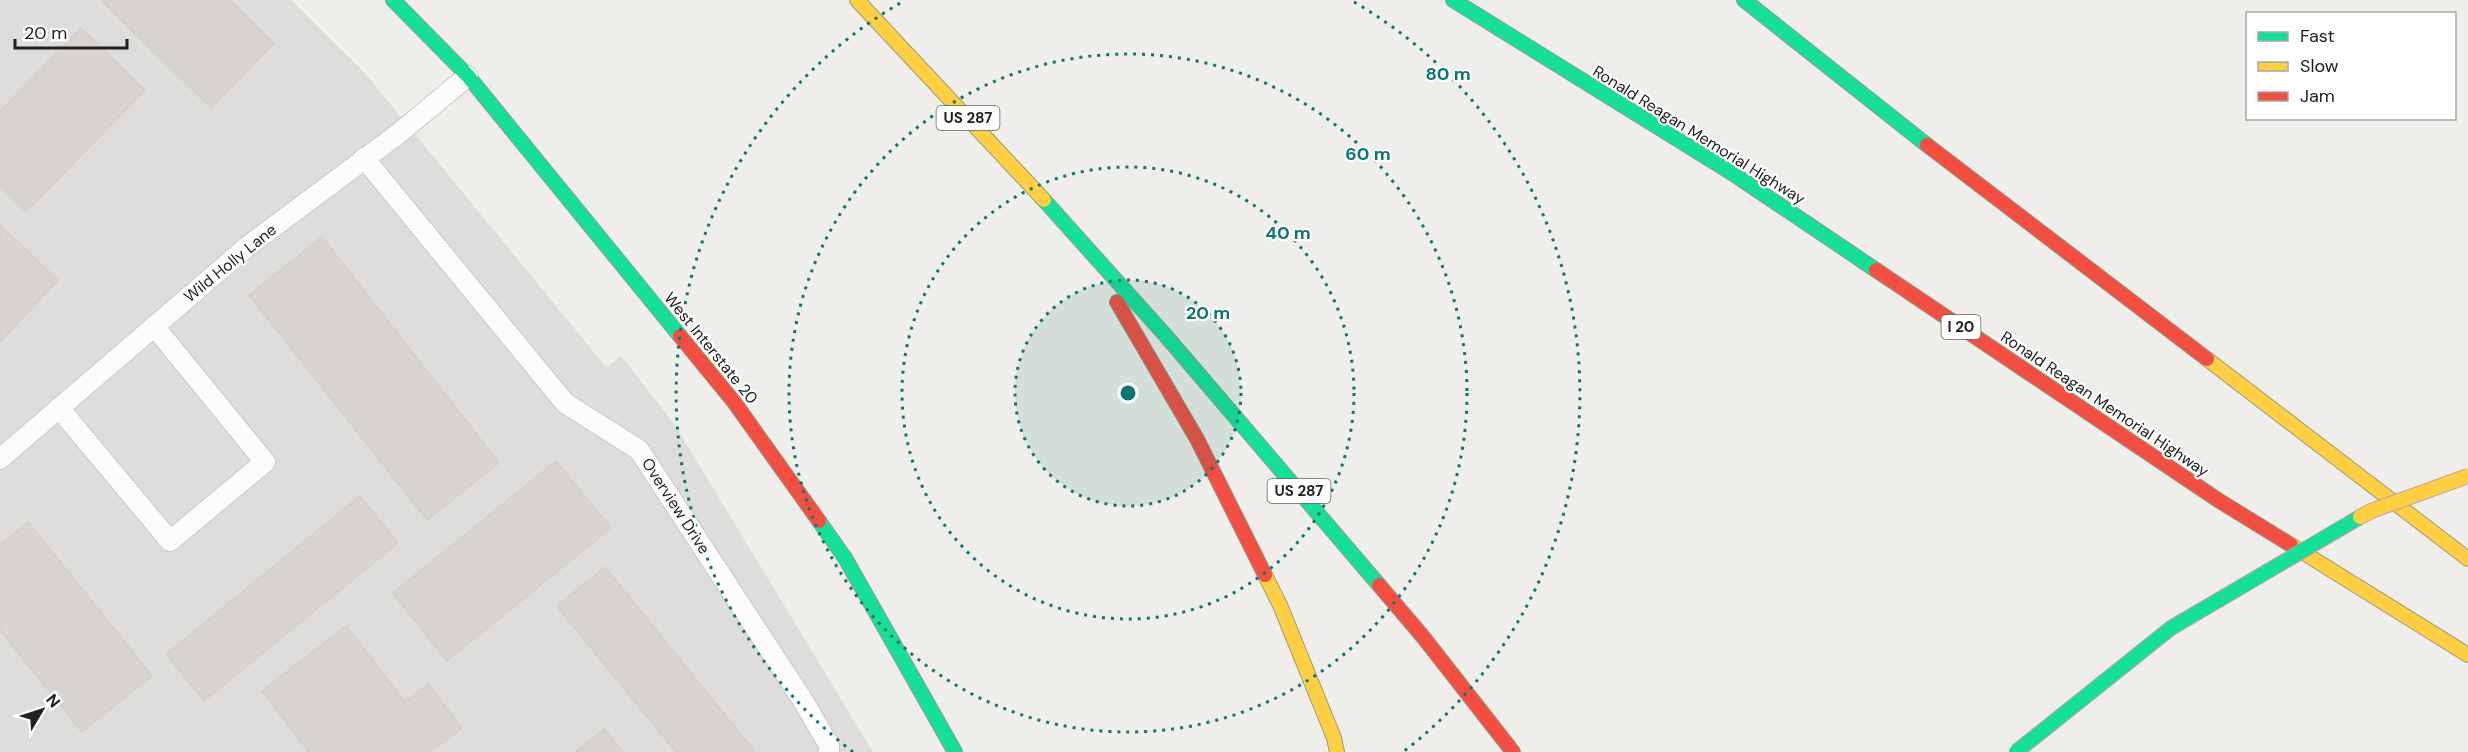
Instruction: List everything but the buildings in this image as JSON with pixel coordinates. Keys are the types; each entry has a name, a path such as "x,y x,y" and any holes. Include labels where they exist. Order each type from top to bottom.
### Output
{"main road":[{"name":"West Interstate 20","path":"393,0 468,76 735,402 845,558 955,752"},
{"name":"US 287","path":"857,0 1078,236 1393,602 1513,752"},
{"name":"Ronald Reagan Memorial Highway","path":"1453,0 1735,175 2218,500 2468,655"},
{"path":"1744,0 1918,138 2468,559"},
{"path":"1078,236 1197,439 1280,605 1334,738 1337,752"},
{"path":"2016,752 2171,628 2371,511 2468,476"}],"lane":[{"name":"Wild Holly Lane","path":"0,459 248,246 398,134 468,76"},
{"name":"Overview Drive","path":"364,158 565,403 639,450 802,699 829,745 829,752"},
{"path":"59,408 170,541 265,462 154,326"}],"shaded area":[{"path":"0,0 291,0 363,71 606,367 621,356 675,425 873,752 0,752"}],"traffic: fast":[{"path":"393,0 468,76 680,336"},
{"path":"1453,0 1735,175 1876,270"},
{"path":"1744,0 1927,145"},
{"path":"1044,200 1166,336 1379,585"},
{"path":"2016,752 2171,628 2360,517"},
{"path":"819,521 845,558 955,752"}],"traffic: slow":[{"path":"857,0 1044,200"},
{"path":"2207,359 2468,559"},
{"path":"2360,517 2468,476"},
{"path":"2291,545 2468,655"},
{"path":"1265,575 1280,605 1334,738 1337,752"}],"traffic: jam":[{"path":"1927,145 2207,359"},
{"path":"1876,270 2218,500 2291,545"},
{"path":"1117,302 1197,439 1265,575"},
{"path":"680,336 734,402 819,521"},
{"path":"1379,585 1424,638 1513,752"}]}
